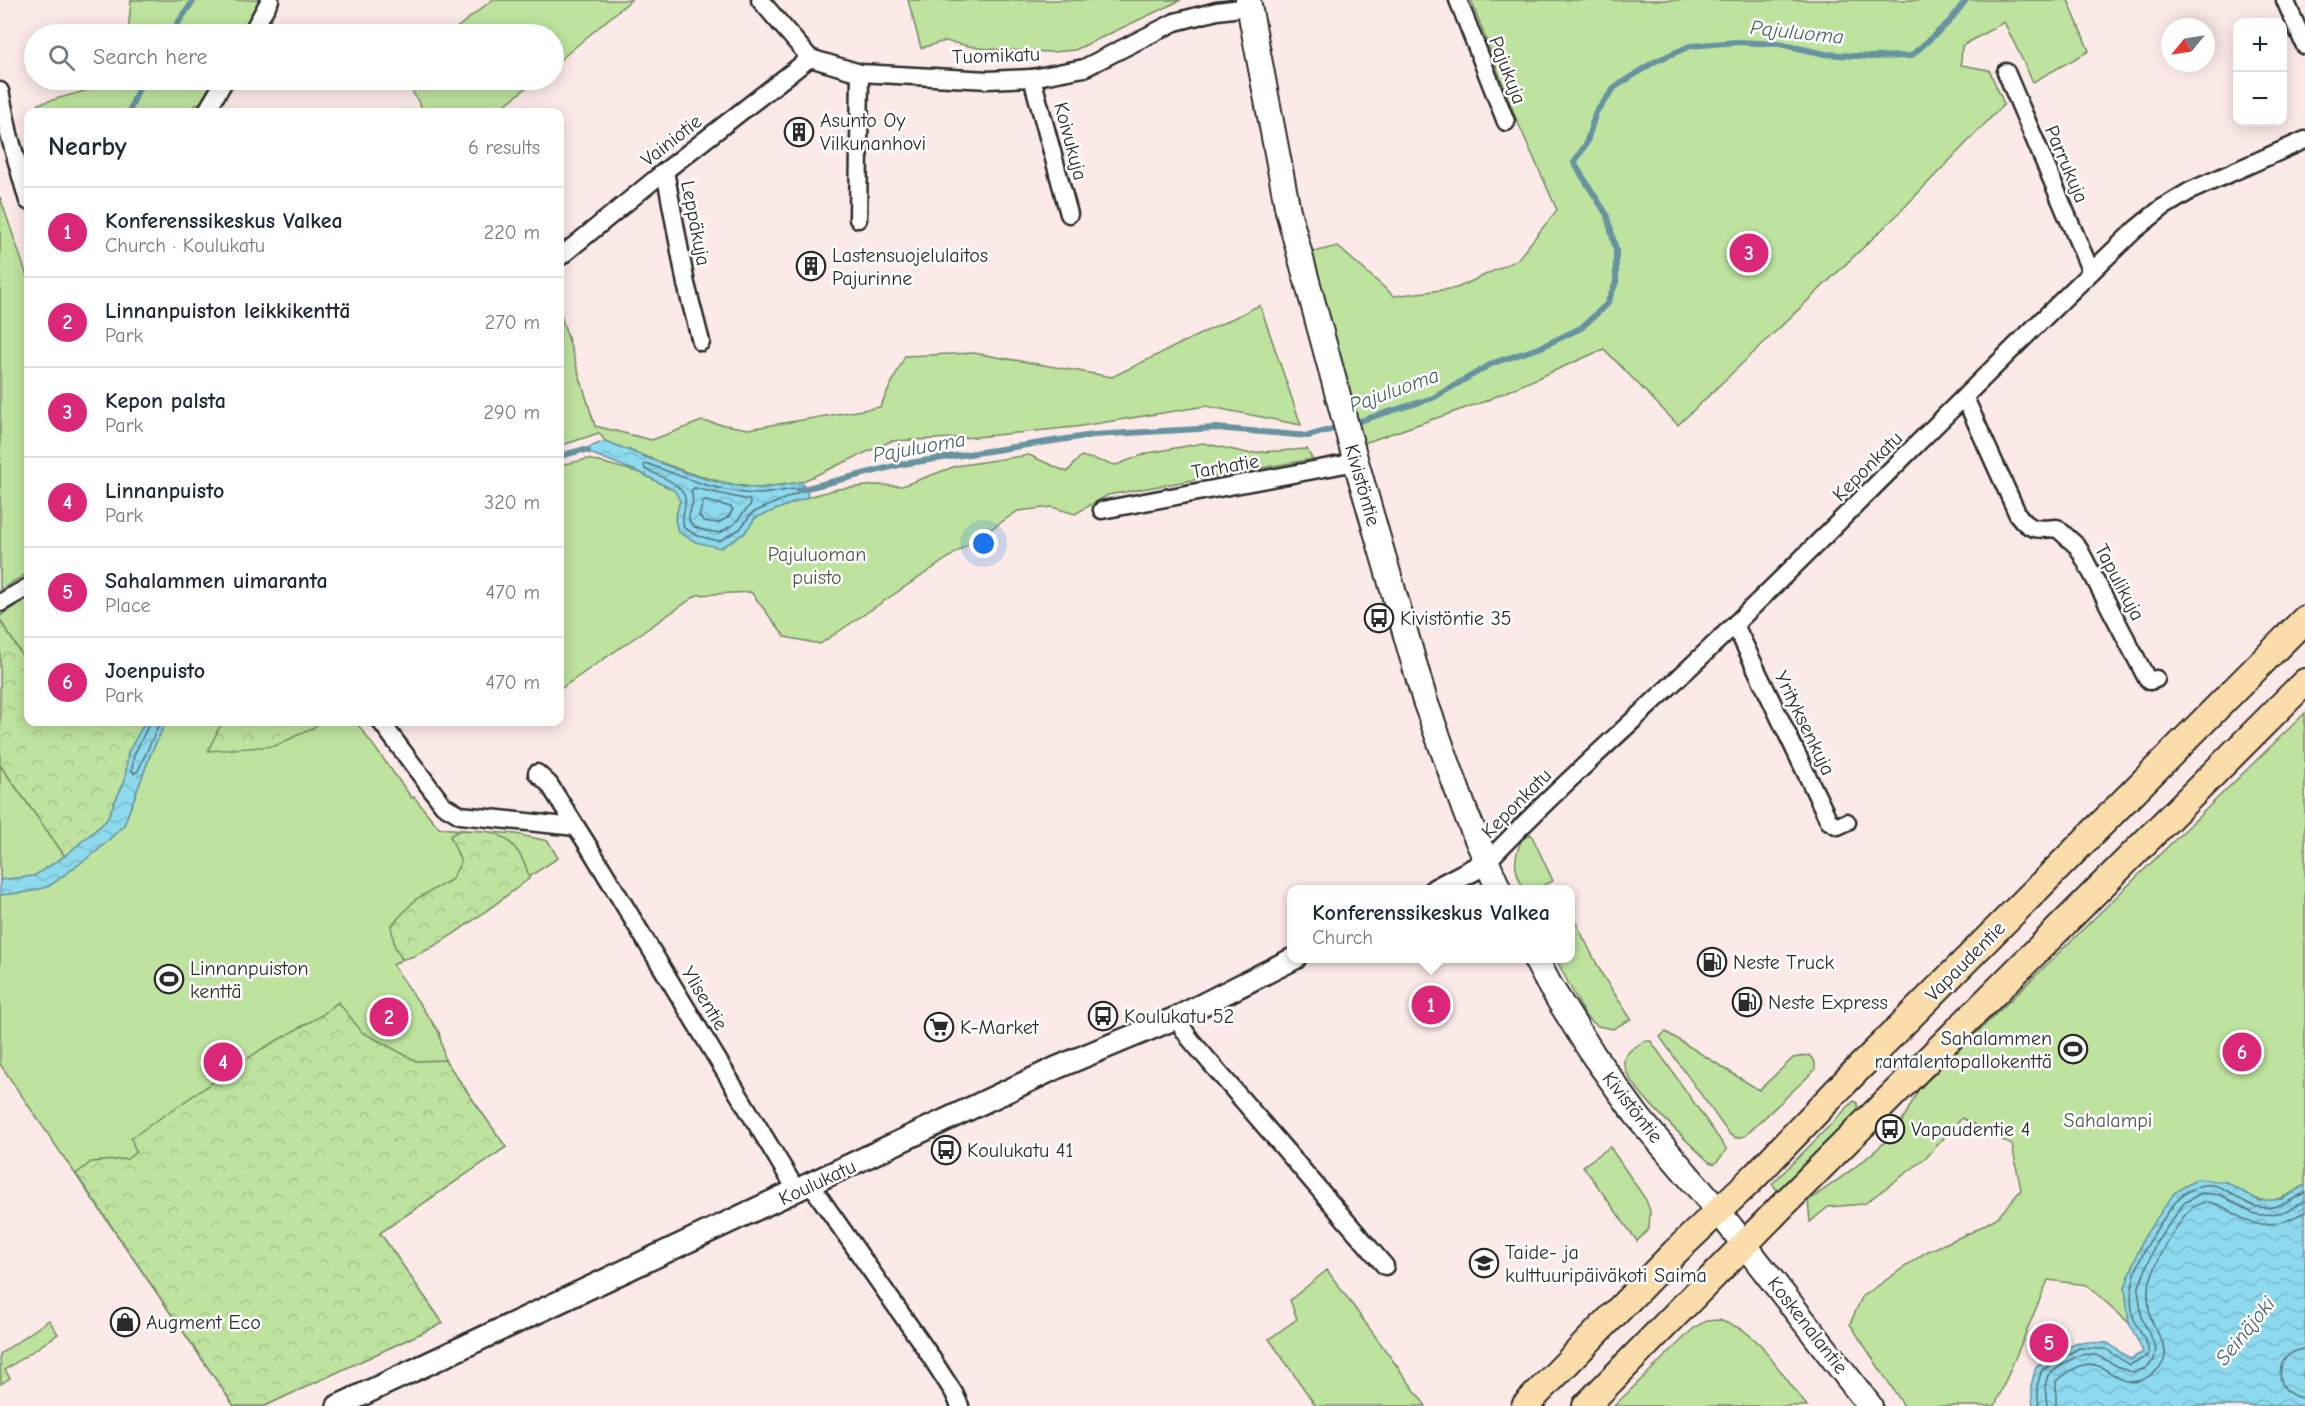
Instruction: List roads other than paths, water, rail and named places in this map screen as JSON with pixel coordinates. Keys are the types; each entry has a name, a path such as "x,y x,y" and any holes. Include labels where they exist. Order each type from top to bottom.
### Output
{"main road":[{"name":"Kivistöntie","path":"1248,3 1288,211 1354,454 1425,701 1466,814 1497,885"},
{"name":"Vapaudentie","path":"1525,1406 1667,1260 1719,1212 2305,620"},
{"path":"1586,1406 2305,682"},
{"name":"Kivistöntie","path":"1538,963 1594,1056 1638,1117 1745,1244"},
{"name":"Koskenalantie","path":"1745,1244 1870,1406"}],"street":[{"path":"257,24 270,0"},
{"path":"760,0 810,58"},
{"name":"Pajukuja","path":"1458,0 1506,122"},
{"path":"2285,0 2305,46"},
{"name":"Tuomikatu","path":"810,58 860,73 988,80 1032,78 1084,68 1175,22 1248,3"},
{"name":"Vainiotie","path":"564,254 665,171 810,58"},
{"name":"Parrukuja","path":"2006,72 2091,272"},
{"path":"858,219 860,73"},
{"name":"Koivukuja","path":"1032,78 1070,214"},
{"path":"208,108 219,90"},
{"path":"0,91 24,180"},
{"name":"Keponkatu","path":"1486,863 1534,813 1735,625 2136,229 2162,208 2190,191 2305,140"},
{"name":"Leppäkuja","path":"665,171 686,284 701,342"},
{"name":"Tapulikuja","path":"1965,398 2018,515 2025,525 2033,529 2057,528 2078,547 2146,677 2150,681 2156,679"},
{"name":"Tarhatie","path":"1102,510 1354,454"},
{"path":"0,603 24,589"},
{"name":"Yrityksenkuja","path":"1735,625 1829,821 1838,826 1847,822"},
{"path":"384,726 442,805 460,815 576,827"},
{"name":"Ylisentie","path":"537,772 549,784 804,1188 931,1357 960,1406"},
{"path":"1444,885 1486,863"},
{"name":"Koulukatu","path":"338,1406 1056,1068 1176,1018 1287,962"},
{"path":"1176,1018 1190,1039 1385,1266"}],"water":[{"path":"605,441 701,478 740,487 775,487 801,482 806,488 808,497 755,518 744,534 721,548 696,542 678,532 675,519 680,501 675,491 641,473 582,450"},
{"path":"143,726 164,726 151,753 124,825 97,851 49,886 28,892 0,895 0,880 34,876 65,856 106,821 125,780 128,753"},
{"name":"Seinäjoki","path":"2197,1179 2226,1182 2259,1201 2282,1199 2305,1185 2305,1367 2302,1374 2305,1382 2305,1406 2033,1406 2031,1386 2036,1366 2077,1342 2108,1343 2130,1359 2143,1352 2129,1323 2125,1287 2144,1237 2174,1193"}],"waterway":[{"path":"177,24 194,0"},
{"name":"Pajuluoma","path":"1350,424 1433,398 1493,363 1539,348 1581,328 1607,304 1616,282 1616,250 1607,215 1574,163 1586,144 1596,112 1615,87 1654,62 1690,46 1737,42 1780,44 1825,54 1870,57 1911,56 1949,22 1966,0"},
{"path":"131,108 138,90"},
{"name":"Pajuluoma","path":"799,490 903,464 1093,435 1216,428 1308,436 1340,427"},
{"name":"Pajuluoma","path":"564,455 582,450 588,451"}],"place":[{"name":"Asunto Oy Vilkunanhovi","path":"799,132"},
{"name":"Kepon palsta","path":"1749,253"},
{"name":"Lastensuojelulaitos Pajurinne","path":"811,266"},
{"name":"Kivistöntie 35","path":"1379,618"},
{"name":"Neste Truck","path":"1712,962"},
{"name":"Linnanpuiston kenttä","path":"169,979"},
{"name":"Neste Express","path":"1747,1002"},
{"name":"Konferenssikeskus Valkea","path":"1431,1005"},
{"name":"Koulukatu 52","path":"1103,1016"},
{"name":"Linnanpuiston leikkikenttä","path":"389,1017"},
{"name":"K-Market","path":"939,1027"},
{"name":"Sahalammen rantalentopallokenttä","path":"2073,1049"},
{"name":"Joenpuisto","path":"2242,1052"},
{"name":"Linnanpuisto","path":"223,1062"},
{"name":"Vapaudentie 4","path":"1890,1129"},
{"name":"Koulukatu 41","path":"946,1150"},
{"name":"Taide- ja kulttuuripäiväkoti Saima","path":"1484,1263"},
{"name":"Augment Eco","path":"125,1322"},
{"name":"Sahalammen uimaranta","path":"2049,1343"}],"park label":[{"name":"Pajuluoman puisto","path":"817,566"},
{"name":"Sahalampi","path":"2108,1120"}]}
